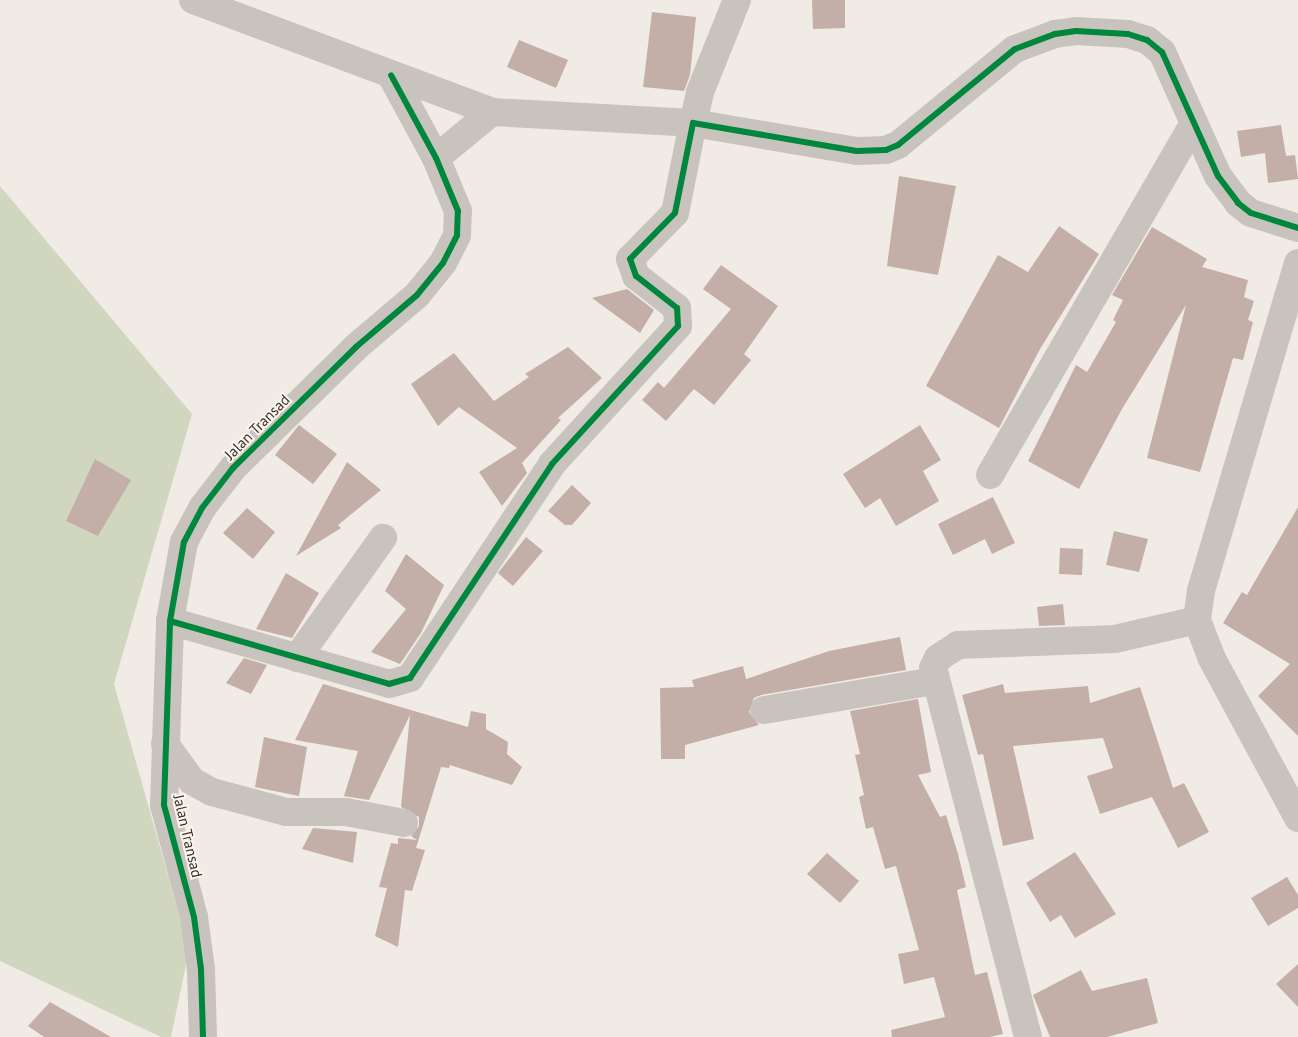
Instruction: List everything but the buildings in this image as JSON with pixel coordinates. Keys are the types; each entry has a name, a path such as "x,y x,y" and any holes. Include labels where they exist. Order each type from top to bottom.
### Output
{"street":[{"path":"193,0 492,112 693,123 857,151 886,150 898,145 1015,49 1055,34 1106,31 1147,40 1162,52 1218,176 1238,203 1251,213 1298,228"},
{"path":"170,621 389,684 410,678 552,464 678,326 677,308 636,276 630,259 675,213 700,92 737,0"},
{"name":"Jalan Transad","path":"202,1037 201,969 194,917 164,805 170,621 184,542 202,508 233,468 356,347 417,295 444,263 458,235 458,211 436,158 391,75"},
{"path":"436,158 492,112"},
{"path":"990,475 1194,123"},
{"path":"1298,263 1201,591 1197,620 1211,657 1298,818"},
{"path":"297,658 383,538"},
{"path":"1028,1037 933,681 938,658 958,645 1115,639 1197,620"},
{"path":"764,710 933,681"},
{"path":"165,744 192,781 212,792 286,812 346,812 404,823"}],"green space":[{"path":"0,186 192,414 114,684 189,950 171,1037 161,1037 0,961"}],"cycle path":[{"path":"170,621 389,684 410,678 552,464 678,326 677,308 636,276 630,259 675,213 693,123 857,151 886,150 898,145 1015,49 1055,34 1076,31 1128,34 1147,40 1162,52 1218,176 1238,203 1251,213 1298,228"},
{"path":"203,1037 201,969 194,917 164,805 170,621 184,542 202,508 233,468 356,347 417,295 443,263 457,235 458,211 436,158 391,75"}]}
